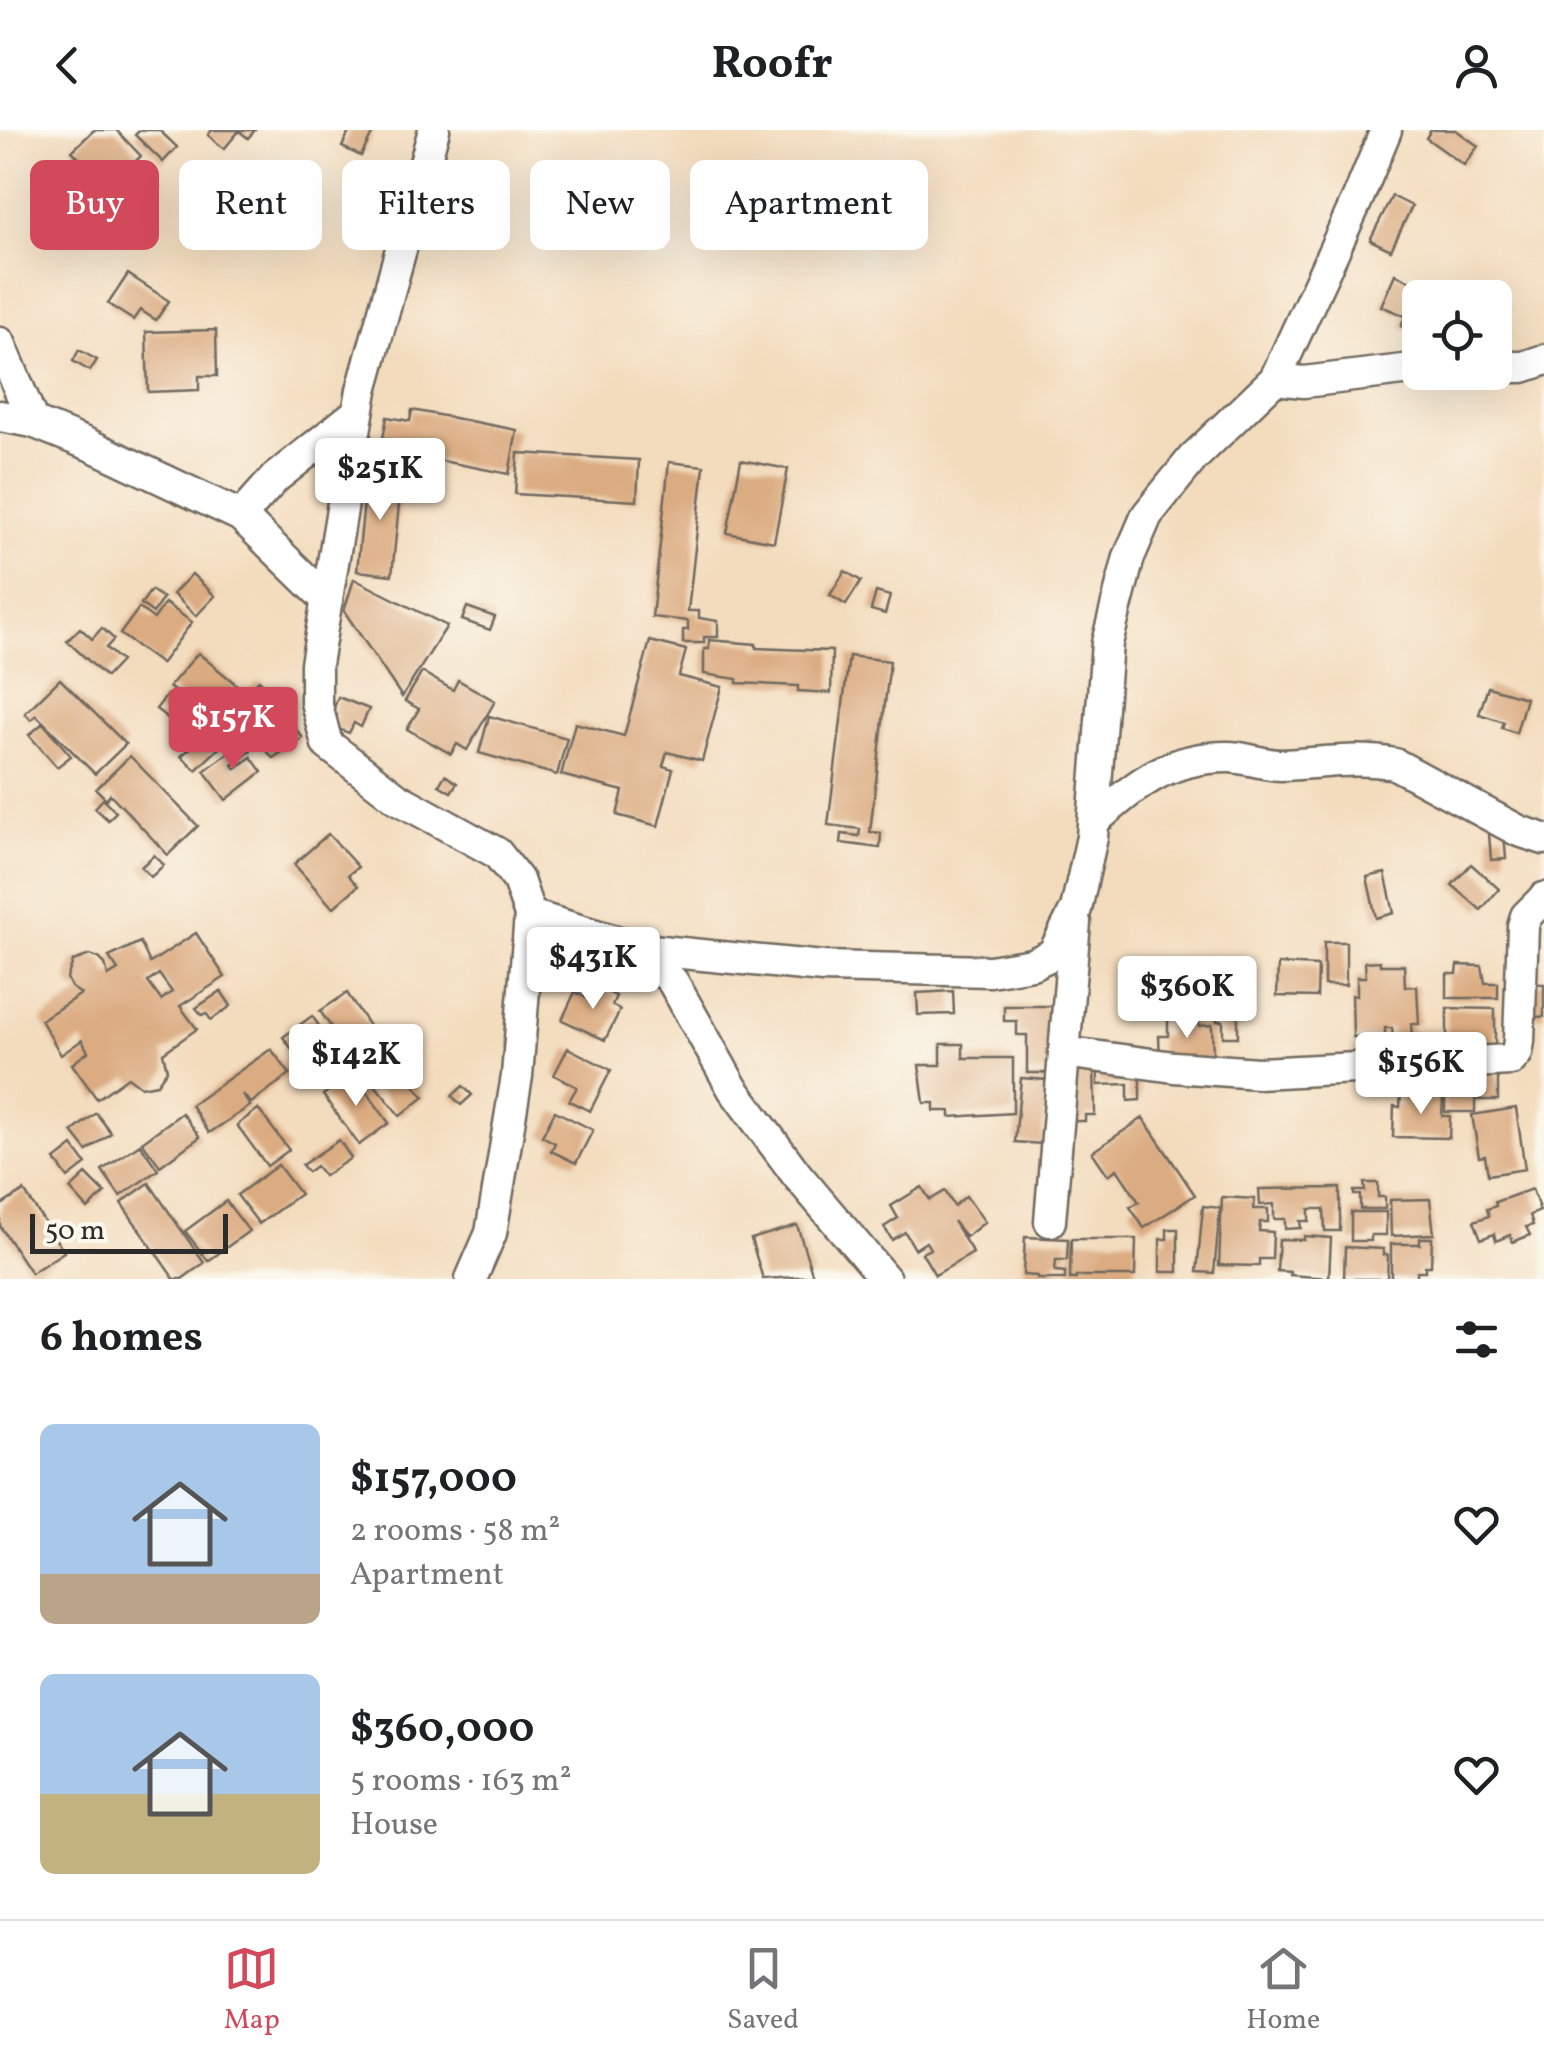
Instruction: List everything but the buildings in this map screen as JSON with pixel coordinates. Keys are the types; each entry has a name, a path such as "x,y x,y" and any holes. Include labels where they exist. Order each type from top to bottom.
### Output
{"street":[{"path":"434,130 358,412 316,664 316,702 327,744 397,798 497,853 518,880 530,915 516,1076 491,1233 471,1279"},
{"path":"1050,1221 1076,909 1094,821 1100,695 1107,643 1128,557 1147,515 1182,472 1275,378 1386,130"},
{"path":"0,343 32,422"},
{"path":"1512,367 1544,360"},
{"path":"1275,378 1304,382 1402,370"},
{"path":"241,516 276,478 358,412"},
{"path":"0,416 32,422 90,445 241,516 327,600"},
{"path":"1094,821 1167,766 1196,758 1232,757 1276,765 1373,759 1396,764 1518,831 1544,839"},
{"path":"1064,1052 1174,1067 1258,1073 1511,1060 1520,1041 1522,926 1526,916 1544,898"},
{"path":"530,915 642,949 823,967 990,972 1032,964 1052,954 1076,909"},
{"path":"642,949 673,982 733,1089 885,1279"}]}
